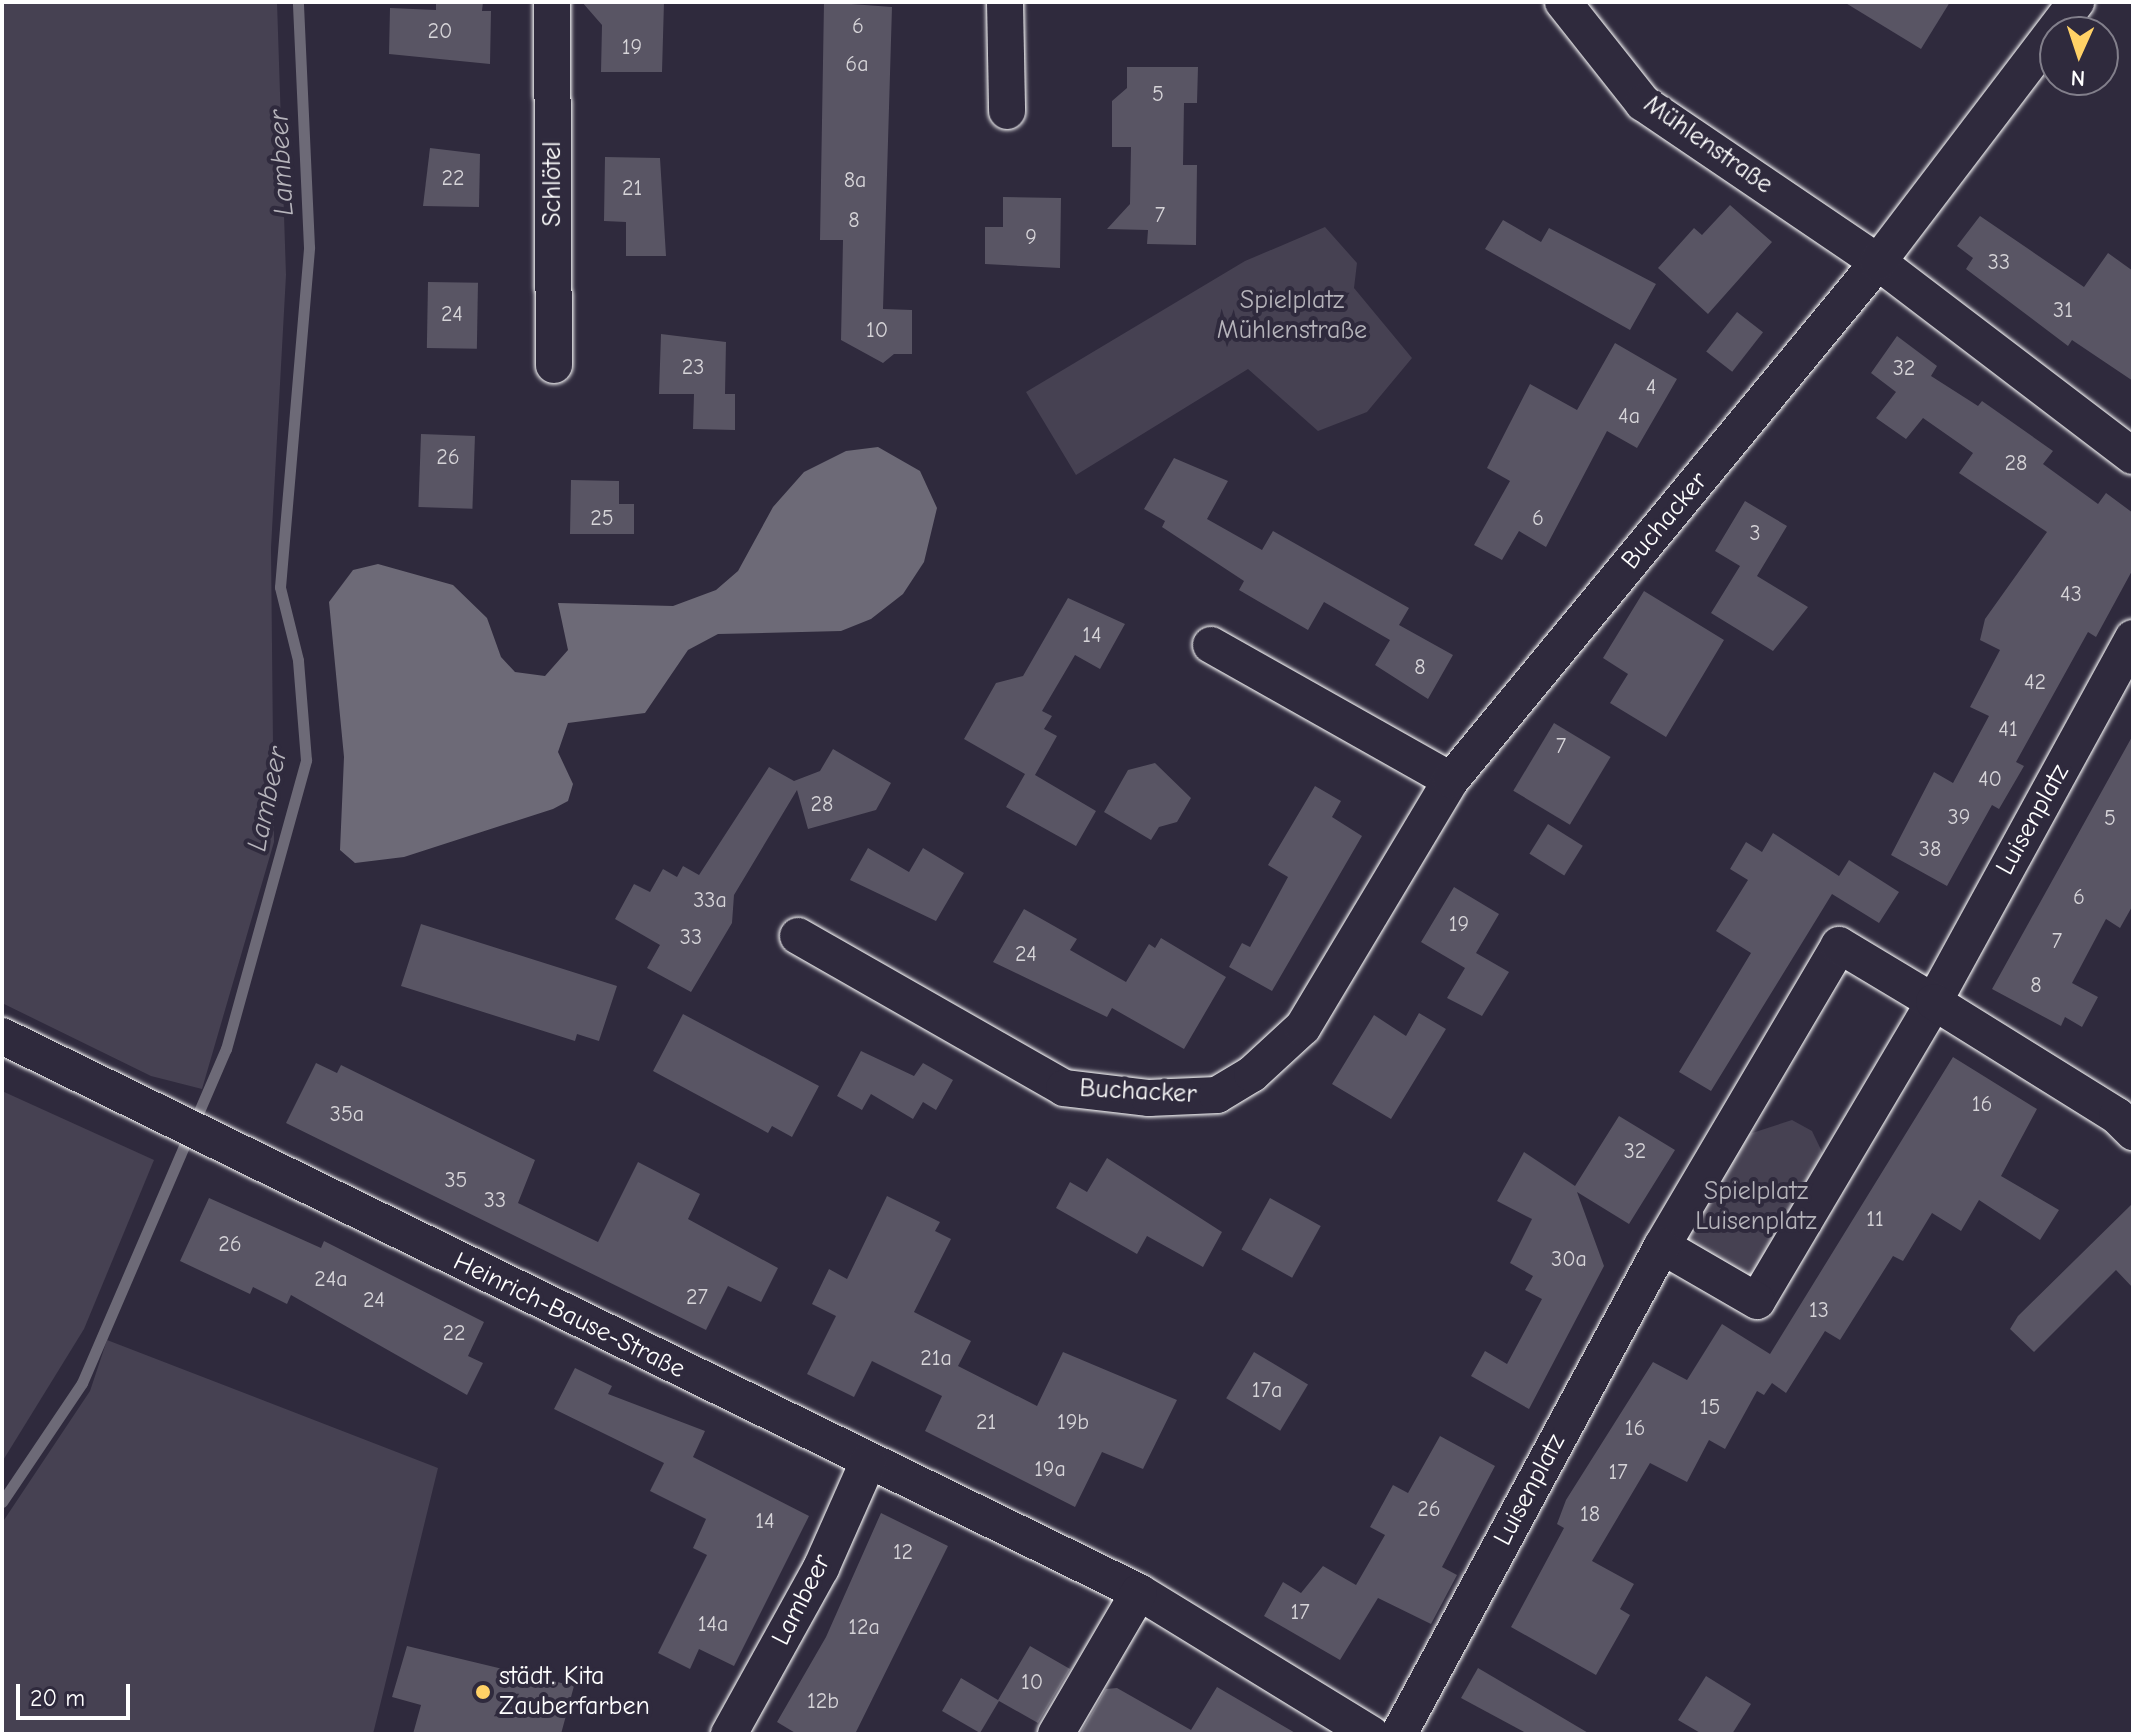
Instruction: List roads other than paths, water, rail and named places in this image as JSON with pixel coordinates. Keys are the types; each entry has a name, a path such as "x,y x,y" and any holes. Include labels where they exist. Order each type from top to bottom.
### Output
{"street":[{"name":"Schlötel","path":"552,2 554,365"},
{"path":"1005,2 1007,111"},
{"name":"Mühlenstraße","path":"1563,2 1643,103 1878,262 2133,456"},
{"path":"1878,262 2076,2"},
{"name":"Buchacker","path":"798,936 1064,1088 1149,1098 1217,1095 1252,1074 1303,1027 1451,780 1878,262"},
{"name":"Luisenplatz","path":"1662,1246 1757,1301 1934,1002 2133,638"},
{"path":"1211,645 1451,780"},
{"name":"Luisenplatz","path":"1399,1734 1662,1246 1839,945 1934,1002"},
{"path":"1934,1002 2133,1132"},
{"name":"Heinrich-Bause-Straße","path":"2,1036 192,1132 1139,1592 1371,1734"},
{"name":"Lambeer","path":"729,1734 821,1568 868,1462"},
{"path":"1056,1734 1139,1592"}],"waterway":[{"name":"Lambeer","path":"2,1502 82,1383 226,1049 306,760 298,660 280,587 309,247 298,2"}],"place":[{"name":"städt. Kita Zauberfarben","path":"483,1692"}],"park label":[{"name":"Spielplatz Mühlenstraße","path":"1292,316"},
{"name":"Spielplatz Luisenplatz","path":"1756,1207"}]}
